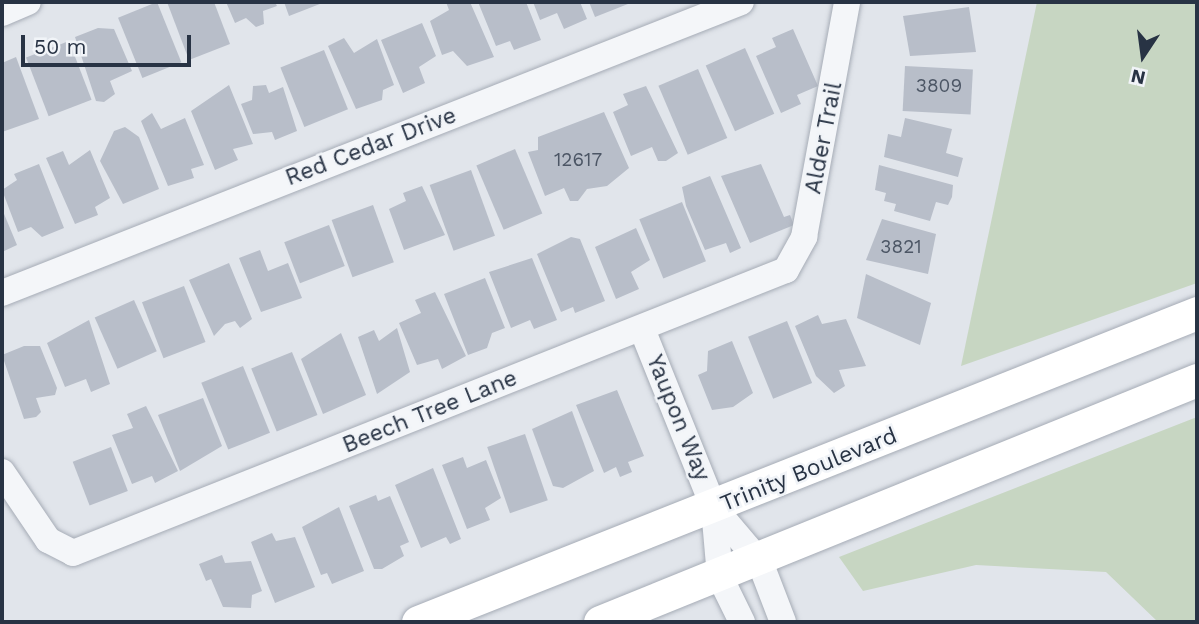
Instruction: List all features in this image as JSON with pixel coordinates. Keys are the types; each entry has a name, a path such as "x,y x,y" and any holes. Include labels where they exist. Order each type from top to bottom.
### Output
{"main road":[{"name":"Trinity Boulevard","path":"418,622 713,508 1197,313"},
{"path":"600,622 760,562 1197,380"}],"street":[{"path":"2,13 28,2"},
{"name":"Red Cedar Drive","path":"2,293 741,2"},
{"name":"Alder Trail","path":"786,270 804,237 847,2"},
{"name":"Beech Tree Lane","path":"2,472 48,540 73,553 786,270"},
{"name":"Yaupon Way","path":"642,329 713,508"},
{"path":"713,508 760,562 783,622"},
{"path":"713,508 720,577 742,622"}],"green space":[{"path":"1037,2 1197,2 1197,283 961,366"},
{"path":"1197,417 1197,622 1158,622 1106,572 976,565 863,591 839,557"}],"building":[{"path":"157,2 181,62 142,78 118,18"},
{"path":"167,2 214,2 230,44 189,60"},
{"path":"226,2 275,2 277,6 263,11 264,24 256,27 246,18 235,23"},
{"path":"284,2 325,2 289,16"},
{"path":"446,2 470,2 494,57 467,66 453,51 442,55 430,21 449,10"},
{"path":"478,2 526,2 541,40 514,50 510,41 496,46"},
{"path":"533,2 580,2 587,19 564,29 557,13 540,20"},
{"path":"589,2 633,2 595,17"},
{"path":"969,7 976,52 910,56 903,16"},
{"path":"422,23 436,56 419,67 425,83 403,93 381,40"},
{"path":"98,28 114,29 132,71 110,81 115,94 104,102 96,101 75,37"},
{"path":"793,29 818,86 797,95 801,104 781,113 756,56 776,47 772,38"},
{"path":"344,38 354,53 377,39 394,85 383,90 382,100 356,109 328,46"},
{"path":"69,41 92,100 49,116 26,57"},
{"path":"745,48 774,114 735,131 706,65"},
{"path":"324,50 348,109 304,127 280,68"},
{"path":"16,57 39,119 2,132 2,63"},
{"path":"905,66 973,70 971,114 903,111"},
{"path":"698,69 727,138 688,155 658,86"},
{"path":"229,85 253,144 233,149 238,160 215,170 191,111"},
{"path":"266,85 269,93 283,87 297,131 275,140 272,132 253,134 241,104 252,100 253,86"},
{"path":"646,86 678,153 666,161 658,161 652,147 631,156 613,112 628,105 623,94"},
{"path":"604,112 629,168 607,186 587,189 578,201 570,201 564,188 545,196 528,152 538,150 538,137"},
{"path":"152,113 161,129 185,118 204,165 191,169 194,178 168,186 141,121"},
{"path":"905,118 952,129 946,153 963,158 958,177 884,157 888,134 901,137"},
{"path":"125,127 139,137 159,189 123,204 100,161 114,131"},
{"path":"515,149 542,213 504,230 476,165"},
{"path":"90,150 110,198 95,207 98,215 75,224 46,158 63,151 69,165"},
{"path":"39,164 64,228 42,237 31,227 18,232 2,190 17,180 14,174"},
{"path":"761,164 784,217 790,215 794,225 750,243 721,176"},
{"path":"879,165 953,185 948,205 936,202 930,221 894,211 896,204 884,201 886,193 875,190"},
{"path":"471,170 495,236 454,251 430,185"},
{"path":"710,176 741,248 730,253 726,243 705,250 686,206 682,187"},
{"path":"422,186 445,235 404,250 389,209 406,201 403,193"},
{"path":"682,202 706,261 663,279 639,219"},
{"path":"373,205 394,262 353,277 332,220"},
{"path":"2,209 17,245 2,252"},
{"path":"882,219 936,234 928,274 866,260"},
{"path":"329,225 345,266 300,283 284,242"},
{"path":"636,228 650,260 631,272 639,289 616,299 595,247"},
{"path":"571,237 580,239 605,301 575,313 573,307 561,312 537,254"},
{"path":"260,250 268,271 288,263 302,298 261,312 239,258"},
{"path":"532,258 557,320 534,329 530,320 511,328 489,272"},
{"path":"229,263 252,319 240,328 235,321 225,324 214,336 189,280"},
{"path":"866,274 931,303 920,345 857,318"},
{"path":"485,278 505,328 492,333 487,348 468,355 444,294"},
{"path":"184,286 206,342 163,358 142,302"},
{"path":"435,292 466,356 442,369 438,359 417,365 399,323 421,313 415,300"},
{"path":"134,300 157,351 117,369 95,317"},
{"path":"818,315 822,324 846,319 866,366 839,370 845,386 834,393 816,376 795,326"},
{"path":"89,320 110,384 91,392 86,379 65,387 47,343"},
{"path":"787,321 812,383 773,399 748,337"},
{"path":"397,328 410,372 377,394 358,337 374,330 379,341"},
{"path":"341,333 366,395 323,414 301,359"},
{"path":"732,341 753,393 733,407 712,410 698,375 707,371 708,351"},
{"path":"24,346 40,346 57,388 55,395 36,398 41,412 36,417 24,419 2,355"},
{"path":"292,352 317,415 277,432 251,368"},
{"path":"243,366 270,433 228,450 201,383"},
{"path":"617,390 644,456 628,462 632,472 620,477 616,467 604,473 576,405"},
{"path":"203,398 222,446 180,471 158,415"},
{"path":"146,406 178,471 155,483 152,476 132,484 112,435 133,428 127,414"},
{"path":"572,411 594,471 563,488 553,486 532,429"},
{"path":"525,434 548,500 510,513 487,447"},
{"path":"111,447 128,491 90,506 73,462"},
{"path":"463,457 467,468 486,460 501,498 485,508 490,520 467,529 442,465"},
{"path":"433,468 461,539 450,544 446,537 421,548 395,485"},
{"path":"376,495 378,501 390,496 409,542 400,546 404,556 382,569 374,569 349,506"},
{"path":"339,507 364,571 332,584 327,573 321,575 302,527"},
{"path":"272,533 276,541 295,537 315,587 275,603 251,542"},
{"path":"222,555 225,563 251,561 262,591 252,595 251,608 223,607 211,579 206,581 199,564"}]}
